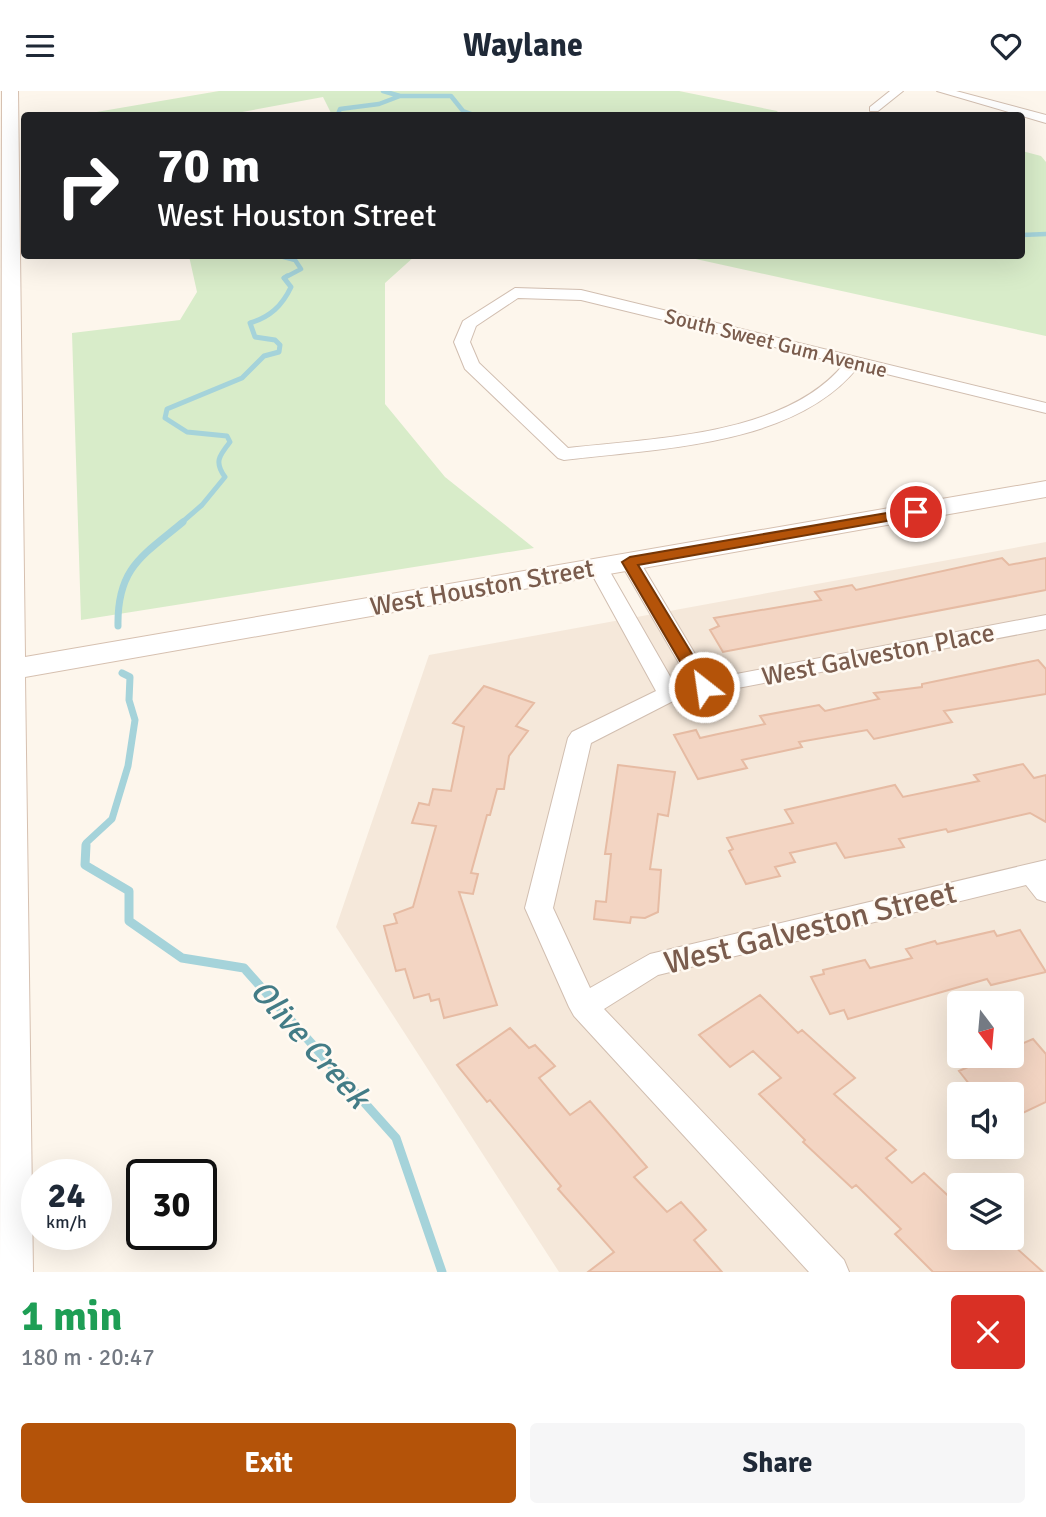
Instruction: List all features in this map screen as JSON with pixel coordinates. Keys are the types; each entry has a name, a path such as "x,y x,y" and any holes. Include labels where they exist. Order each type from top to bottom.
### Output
{"street":[{"path":"9,1272 5,1226 6,295 10,91"},
{"path":"874,109 897,91"},
{"path":"943,91 1020,112"},
{"path":"1025,113 1046,119"},
{"name":"South Sweet Gum Avenue","path":"853,363 832,388 779,417 725,432 564,454 471,365 462,342 469,324 515,293 581,295 1043,410"},
{"name":"West Houston Street","path":"6,671 1046,489"},
{"path":"630,562 704,687"},
{"path":"598,567 669,694"},
{"name":"West Galveston Place","path":"832,1272 584,1007 539,908 580,739 669,694 1046,622"},
{"name":"West Galveston Street","path":"584,1007 650,965 1041,879"}],"shaded area":[{"path":"1046,542 1046,1272 559,1272 336,927 429,655"}],"green space":[{"path":"219,91 679,91 778,112 330,112 323,97 242,112 96,112"},
{"path":"1025,152 1041,156 1046,162 1046,336 696,259 1025,259"},
{"path":"190,259 412,259 385,283 385,404 445,477 534,548 81,620 72,333 180,320 197,292"}],"building":[{"path":"1002,558 1009,565 1046,558 1046,590 723,652 710,630 719,626 714,618 821,600 815,592 852,585 856,590"},
{"path":"1038,660 1046,669 1046,694 944,711 952,722 874,739 867,730 799,742 802,747 742,760 747,768 698,779 674,735 696,730 700,738 765,724 760,716 819,705 825,711 879,699 874,693 922,687 922,684"},
{"path":"484,686 534,703 516,726 528,731 509,756 504,789 497,789 490,815 487,815 471,873 478,874 473,894 459,892 497,1005 444,1018 439,999 431,1001 429,994 414,998 405,969 396,971 384,926 397,923 394,914 413,907 436,826 412,823 419,803 429,805 433,789 451,791 464,727 453,723"},
{"path":"1023,764 1034,778 1046,775 1046,822 1030,813 948,832 946,829 899,839 904,847 845,858 836,843 790,853 795,862 775,867 780,876 746,884 729,851 733,849 727,838 793,823 785,810 895,785 903,797 979,781 974,775"},
{"path":"618,765 675,772 668,816 658,814 650,869 661,870 658,912 645,918 631,917 630,923 594,919 596,901 606,902 611,854 605,854"},
{"path":"1020,930 1046,972 991,985 987,979 848,1019 844,1010 830,1014 811,977 824,974 823,970 865,960 870,968 912,958 906,949 935,941 937,944 994,931 997,936"},
{"path":"760,995 798,1033 802,1030 855,1078 834,1094 896,1150 886,1158 912,1183 924,1173 947,1195 947,1250 1018,1250 1043,1272 933,1272 895,1234 901,1229 856,1185 852,1188 803,1142 805,1140 759,1094 781,1078 753,1051 730,1067 699,1035"},
{"path":"510,1028 529,1048 535,1045 555,1066 539,1078 570,1115 590,1101 647,1167 634,1177 667,1212 681,1202 706,1230 694,1240 722,1272 588,1272 614,1252 558,1189 561,1186 490,1100 487,1102 457,1065"},
{"path":"1033,1039 1046,1054 1046,1102 1024,1112 1024,1082 968,1082 959,1071 966,1068 1024,1068 1024,1043"}],"waterway":[{"path":"383,91 400,96"},
{"name":"Olive Creek","path":"339,112 340,109 379,104 400,96"},
{"path":"400,96 451,96 466,112"},
{"path":"1025,235 1046,234"},
{"name":"Olive Creek","path":"284,278 301,269 291,259"},
{"name":"Olive Creek","path":"180,524 202,505 225,477 219,459 230,442 227,436 187,432 165,418 167,409 242,378 264,356 279,352 280,345 275,340 255,337 250,323 264,318 284,300 291,287 284,278"},
{"name":"Olive Creek","path":"118,626 119,606 127,577 155,544 183,522"},
{"name":"Olive Creek","path":"86,845 112,819 128,766 135,720 129,700 130,677 122,673"},
{"name":"Olive Creek","path":"86,845 85,865 129,891 129,921 182,958 244,968 396,1138 442,1272"}],"route":[{"path":"704,687 630,562 916,512"}]}
